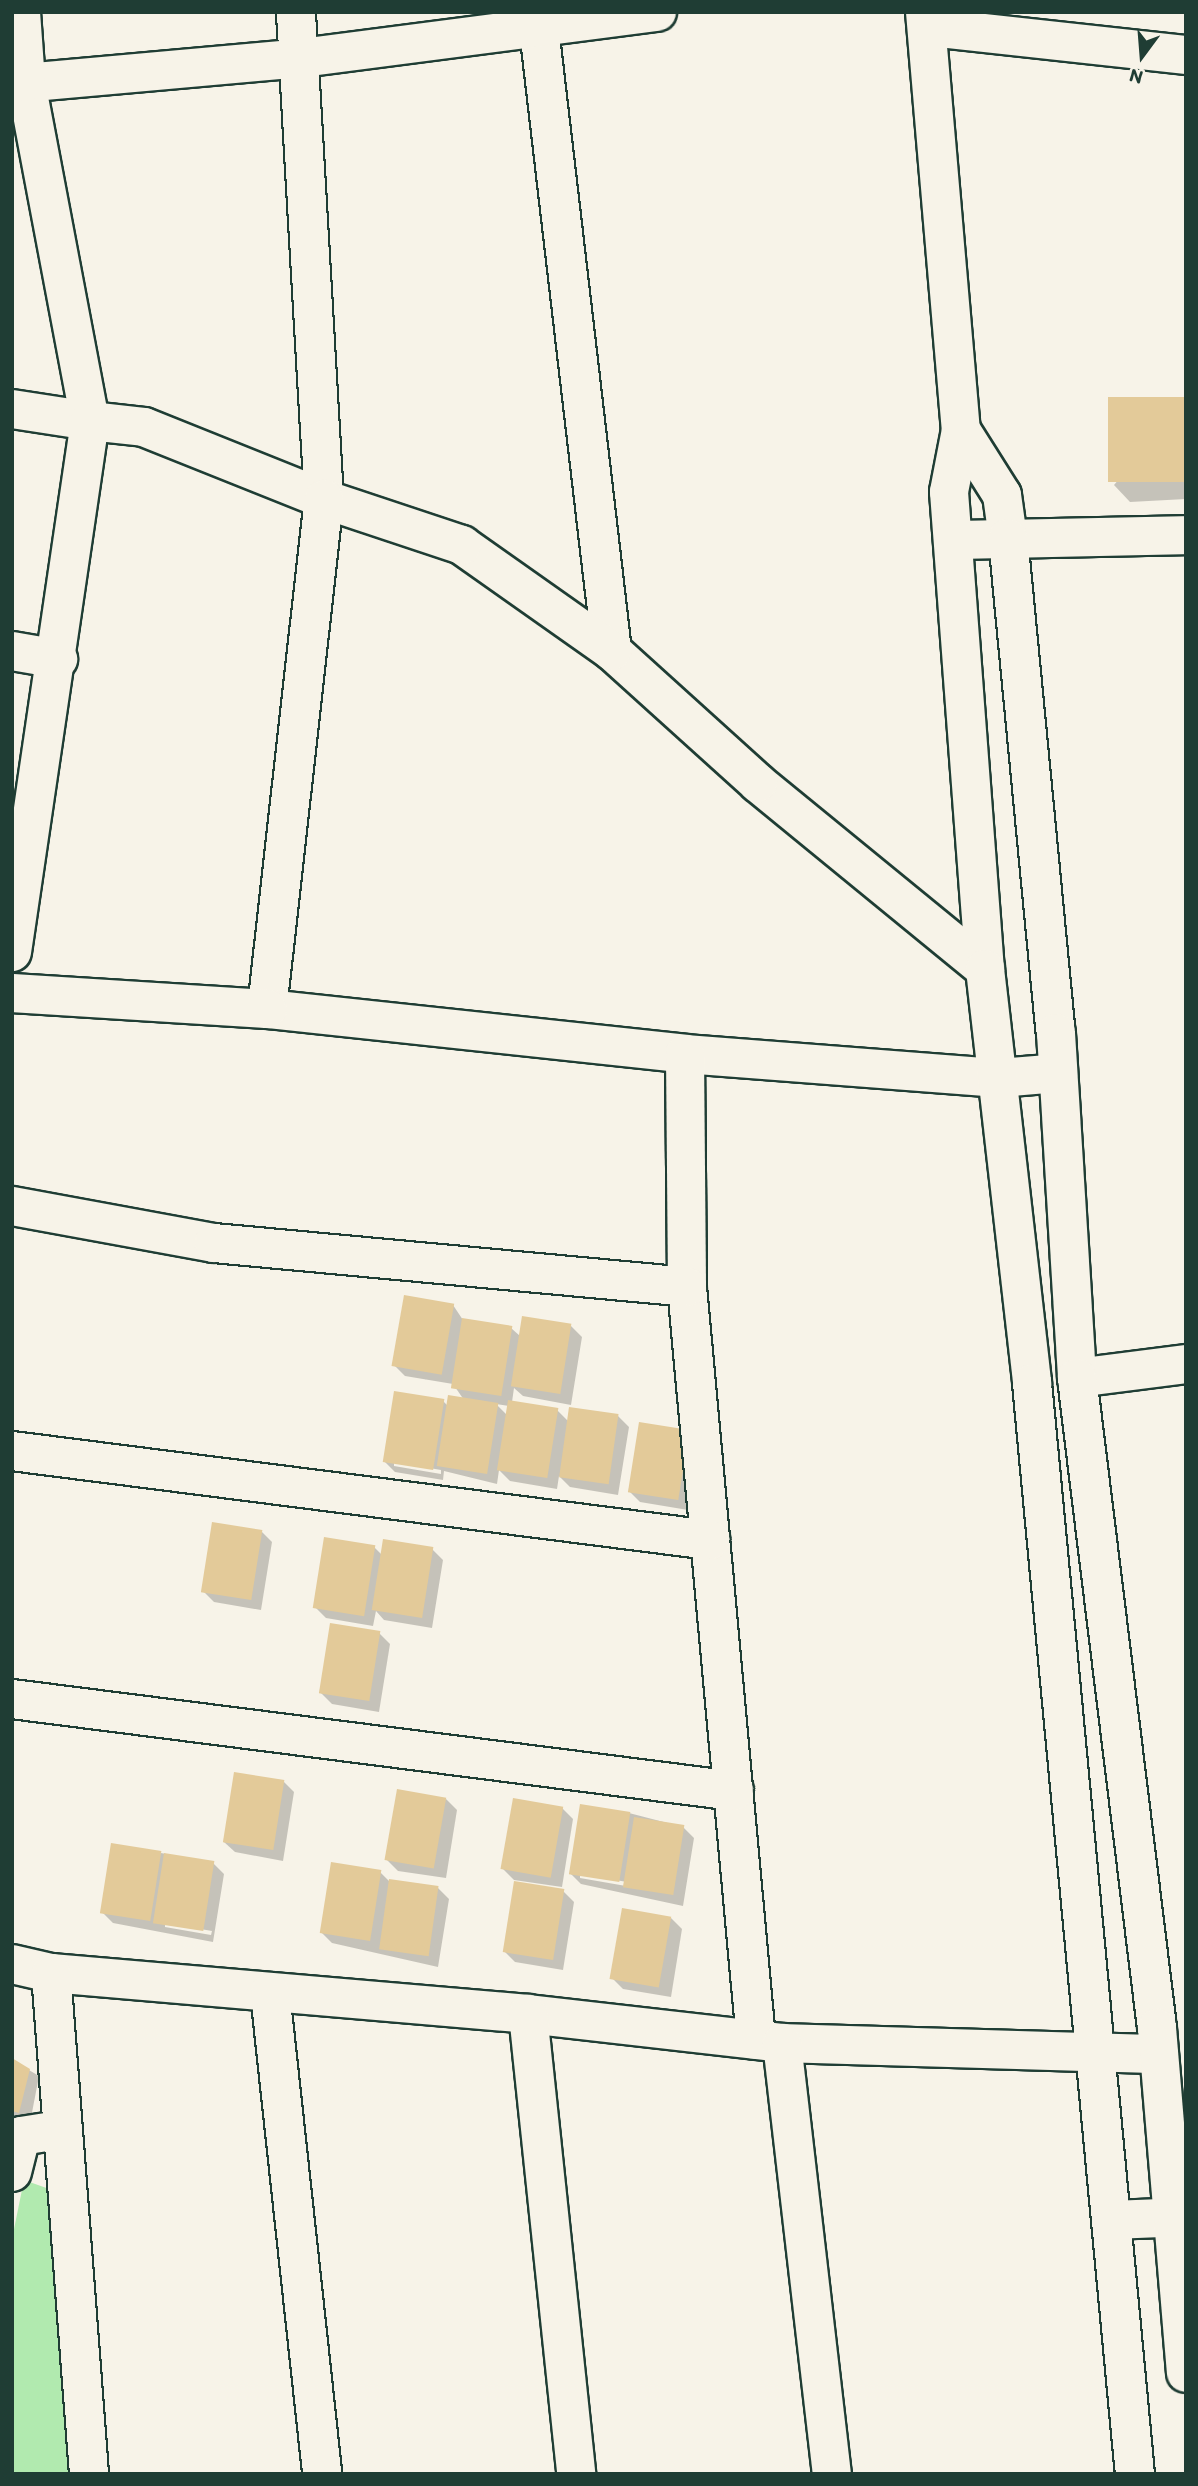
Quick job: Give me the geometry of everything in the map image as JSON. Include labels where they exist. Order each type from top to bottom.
[{"type":"street","points":[[12,952],[15,910],[58,659],[90,421],[19,83],[21,12]]},
{"type":"street","points":[[267,1009],[324,499],[302,58],[296,12]]},
{"type":"street","points":[[19,83],[302,58],[539,22],[657,12]]},
{"type":"street","points":[[1135,2474],[999,1078],[985,969],[949,492],[961,430],[927,20],[1186,55]]},
{"type":"street","points":[[539,22],[612,651]]},
{"type":"street","points":[[12,409],[144,427],[324,499],[462,545],[612,651],[758,783],[985,969]]},
{"type":"street","points":[[961,430],[1002,495],[1008,538],[1058,1073],[1077,1378],[1178,2216],[1186,2373]]},
{"type":"street","points":[[953,540],[1186,535]]},
{"type":"street","points":[[12,651],[58,659]]},
{"type":"street","points":[[12,993],[267,1009],[685,1054],[999,1078],[1058,1073]]},
{"type":"street","points":[[685,1054],[687,1287],[734,1791],[832,2474]]},
{"type":"street","points":[[12,1206],[214,1243],[687,1287]]},
{"type":"street","points":[[1077,1378],[1186,1364]]},
{"type":"street","points":[[12,1451],[710,1540]]},
{"type":"street","points":[[12,1699],[734,1791]]},
{"type":"street","points":[[12,1964],[51,1973],[528,2014],[769,2042],[1096,2056],[1159,2053]]},
{"type":"street","points":[[51,1973],[58,2130],[89,2474]]},
{"type":"street","points":[[270,1993],[322,2474]]},
{"type":"street","points":[[528,2014],[576,2474]]},
{"type":"street","points":[[12,2172],[21,2136],[58,2130]]},
{"type":"street","points":[[1112,2220],[1178,2216]]},
{"type":"green space","points":[[24,2180],[52,2190],[69,2474],[12,2474],[12,2239]]},
{"type":"building","points":[[1108,397],[1186,397],[1186,482],[1108,482]]},
{"type":"building","points":[[404,1295],[454,1304],[442,1375],[391,1366]]},
{"type":"building","points":[[522,1316],[571,1324],[560,1394],[511,1386]]},
{"type":"building","points":[[462,1318],[512,1326],[501,1396],[451,1388]]},
{"type":"building","points":[[394,1391],[444,1399],[433,1470],[383,1462]]},
{"type":"building","points":[[448,1395],[498,1403],[487,1474],[437,1466]]},
{"type":"building","points":[[508,1400],[558,1408],[547,1478],[497,1470]]},
{"type":"building","points":[[569,1407],[619,1414],[609,1484],[559,1477]]},
{"type":"building","points":[[639,1422],[689,1430],[678,1500],[628,1492]]},
{"type":"building","points":[[212,1522],[262,1530],[251,1600],[201,1592]]},
{"type":"building","points":[[324,1537],[375,1545],[364,1616],[313,1608]]},
{"type":"building","points":[[383,1539],[433,1547],[422,1618],[372,1610]]},
{"type":"building","points":[[330,1623],[380,1631],[369,1701],[319,1693]]},
{"type":"building","points":[[234,1772],[284,1780],[273,1850],[223,1842]]},
{"type":"building","points":[[397,1789],[446,1798],[434,1869],[384,1860]]},
{"type":"building","points":[[513,1798],[563,1807],[551,1878],[500,1869]]},
{"type":"building","points":[[580,1804],[630,1812],[619,1882],[569,1874]]},
{"type":"building","points":[[634,1817],[684,1825],[673,1895],[623,1887]]},
{"type":"building","points":[[111,1843],[161,1851],[150,1921],[100,1913]]},
{"type":"building","points":[[164,1853],[214,1861],[203,1931],[153,1923]]},
{"type":"building","points":[[331,1862],[381,1870],[370,1941],[320,1933]]},
{"type":"building","points":[[389,1879],[439,1886],[429,1956],[379,1949]]},
{"type":"building","points":[[514,1881],[564,1889],[553,1960],[503,1952]]},
{"type":"building","points":[[622,1908],[671,1917],[659,1988],[609,1979]]},
{"type":"building","points":[[12,2058],[30,2069],[19,2113],[12,2111]]}]
